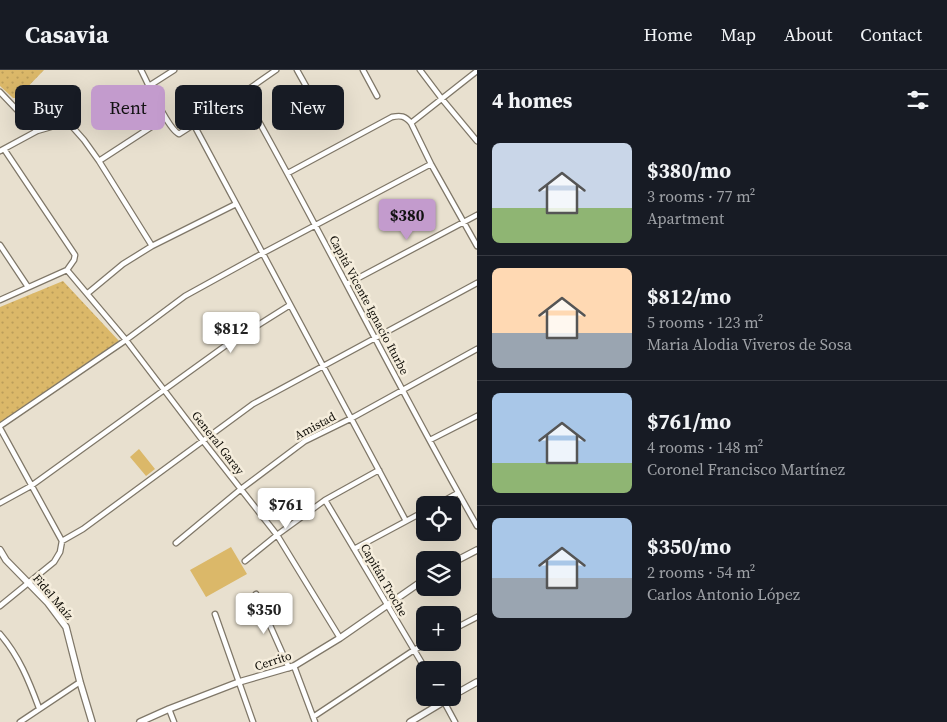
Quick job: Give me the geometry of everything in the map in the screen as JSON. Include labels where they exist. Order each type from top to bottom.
[{"type":"street","points":[[142,70],[149,85]]},
{"type":"street","points":[[151,85],[174,70]]},
{"type":"street","points":[[254,85],[276,70]]},
{"type":"street","points":[[297,70],[305,85]]},
{"type":"street","points":[[363,70],[378,96]]},
{"type":"street","points":[[420,70],[442,100],[477,141]]},
{"type":"street","points":[[411,123],[477,71]]},
{"type":"street","points":[[0,92],[37,131]]},
{"type":"street","points":[[288,173],[392,117],[406,117],[477,246]]},
{"type":"street","points":[[99,161],[166,118],[176,133],[182,133],[187,130]]},
{"type":"street","points":[[0,300],[67,270],[74,260],[73,250],[2,150],[37,131],[68,122],[99,161],[152,246]]},
{"type":"street","name":"Capitá Vicente Ignacio Iturbe","points":[[262,127],[477,526]]},
{"type":"street","points":[[196,130],[406,520]]},
{"type":"street","points":[[0,606],[54,562],[60,552],[62,541],[0,427],[186,296],[431,164]]},
{"type":"street","points":[[88,293],[123,264],[152,246],[236,204]]},
{"type":"street","points":[[347,284],[477,215]]},
{"type":"street","points":[[0,245],[28,287]]},
{"type":"street","name":"General Garay","points":[[67,270],[126,340],[203,442],[277,535],[340,638]]},
{"type":"street","points":[[62,541],[83,530],[253,404],[323,364],[477,283]]},
{"type":"street","points":[[0,503],[31,486],[163,389],[225,346],[290,305]]},
{"type":"street","name":"Amistad","points":[[176,543],[241,488],[305,441],[352,418],[477,349]]},
{"type":"street","points":[[430,440],[477,416]]},
{"type":"street","points":[[245,561],[325,500],[378,470]]},
{"type":"street","points":[[452,496],[458,493]]},
{"type":"street","name":"Capitán Troche","points":[[325,500],[421,661]]},
{"type":"street","points":[[354,549],[416,515]]},
{"type":"street","name":"Fidel Maíz","points":[[0,550],[6,560],[48,603],[66,627],[92,722]]},
{"type":"street","points":[[461,558],[477,550]]},
{"type":"street","name":"Cerrito","points":[[140,722],[239,682],[292,667],[340,638],[416,585]]},
{"type":"street","points":[[256,594],[292,667],[314,720],[414,650]]},
{"type":"street","points":[[216,614],[253,722]]},
{"type":"street","points":[[461,625],[477,617]]},
{"type":"street","points":[[0,634],[11,646],[18,659],[39,708]]},
{"type":"street","points":[[20,722],[80,682]]},
{"type":"street","points":[[461,691],[477,682]]},
{"type":"street","points":[[410,722],[433,706]]},
{"type":"street","points":[[447,706],[455,722]]},
{"type":"street","points":[[169,709],[174,722]]},
{"type":"shaded area","points":[[0,70],[44,70],[30,85],[15,85],[15,98],[0,86]]},
{"type":"shaded area","points":[[63,281],[119,341],[0,423],[0,307]]},
{"type":"shaded area","points":[[139,449],[155,469],[146,476],[130,457]]},
{"type":"shaded area","points":[[231,547],[247,574],[206,597],[190,570]]}]
